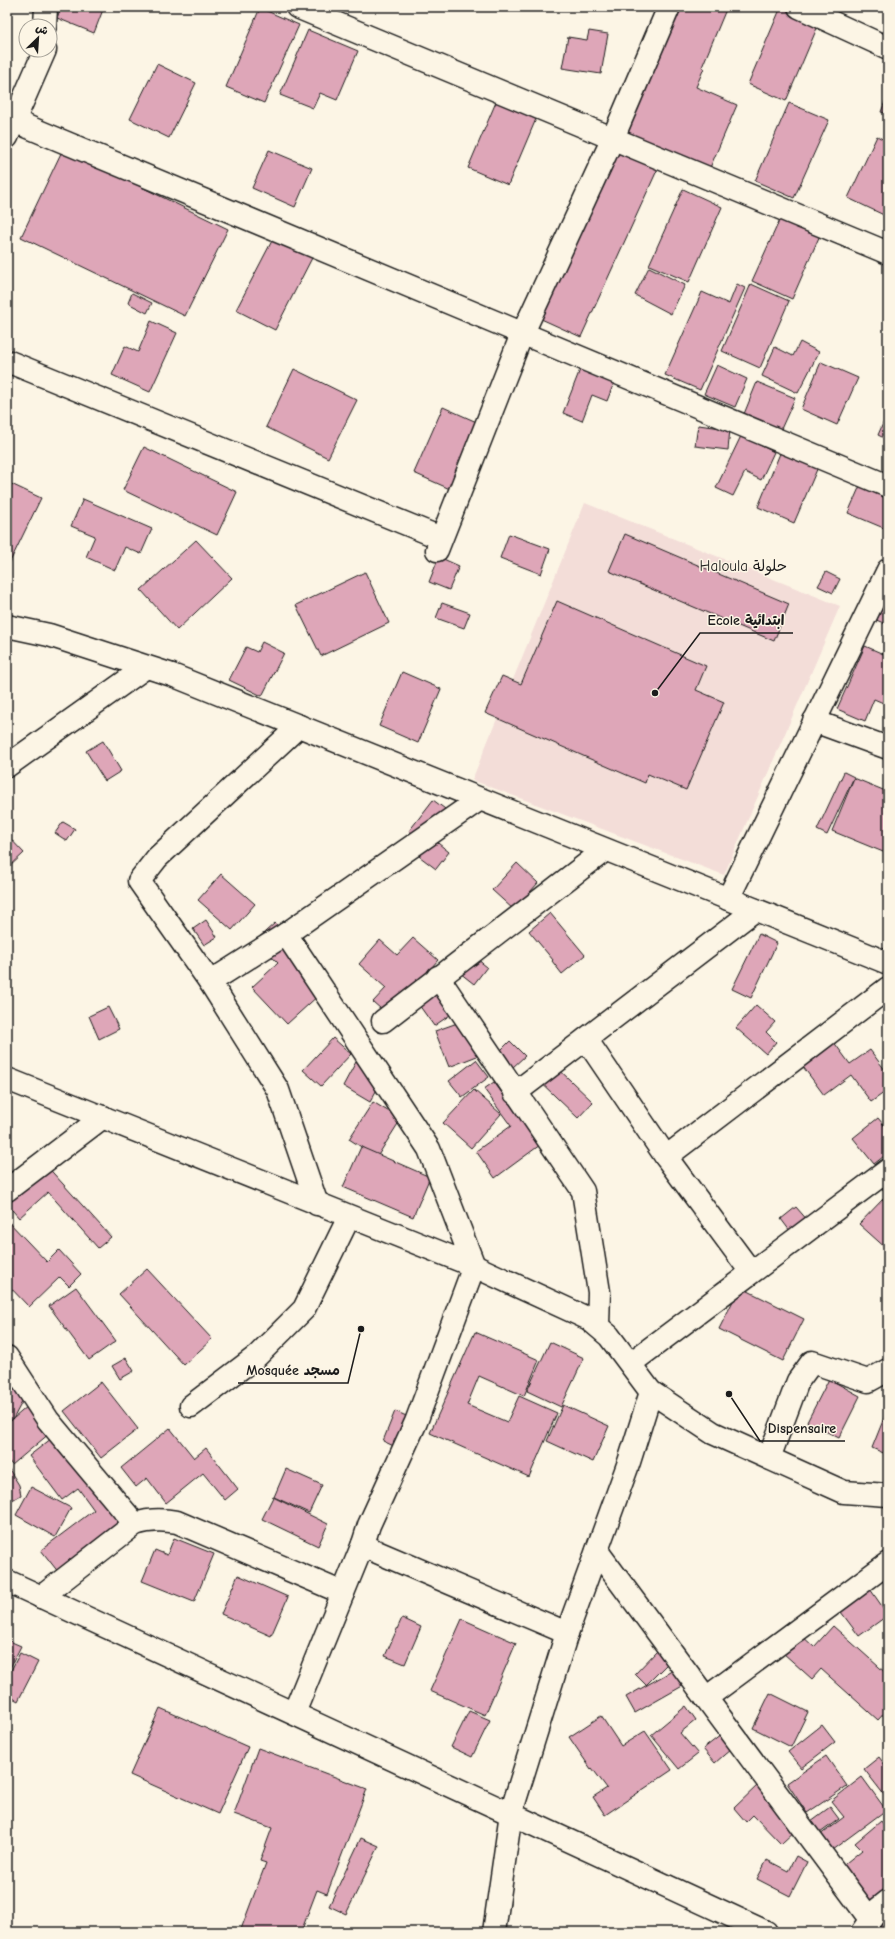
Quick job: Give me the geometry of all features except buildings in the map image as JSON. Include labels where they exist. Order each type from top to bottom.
[{"type":"street","points":[[46,7],[46,18]]},
{"type":"street","points":[[297,7],[888,253]]},
{"type":"street","points":[[7,361],[434,542],[522,333],[613,138],[669,7]]},
{"type":"street","points":[[799,7],[888,46]]},
{"type":"street","points":[[41,58],[10,129],[522,333],[888,486]]},
{"type":"street","points":[[728,899],[888,570]]},
{"type":"street","points":[[7,626],[48,635],[172,675],[888,963]]},
{"type":"street","points":[[7,766],[146,667]]},
{"type":"street","points":[[814,721],[888,748]]},
{"type":"street","points":[[299,726],[157,858],[139,881],[210,982],[278,1090],[317,1204]]},
{"type":"street","points":[[210,982],[286,934],[480,799]]},
{"type":"street","points":[[383,1021],[438,977],[605,850]]},
{"type":"street","points":[[516,1093],[755,910]]},
{"type":"street","points":[[286,934],[429,1148],[474,1266],[416,1422],[369,1525],[294,1713]]},
{"type":"street","points":[[438,977],[583,1191],[600,1292],[598,1326]]},
{"type":"street","points":[[666,1157],[888,988]]},
{"type":"street","points":[[586,1040],[666,1157],[751,1272]]},
{"type":"street","points":[[7,1079],[474,1266],[589,1319],[609,1336],[651,1392],[713,1432],[844,1492],[888,1495]]},
{"type":"street","points":[[7,1190],[103,1117]]},
{"type":"street","points":[[631,1364],[888,1170]]},
{"type":"street","points":[[191,1406],[257,1356],[304,1309],[349,1217]]},
{"type":"street","points":[[7,1357],[48,1420],[135,1524]]},
{"type":"street","points":[[769,1458],[798,1381],[812,1362],[868,1381],[888,1370]]},
{"type":"street","points":[[494,1932],[511,1813],[567,1633],[629,1462],[651,1392]]},
{"type":"street","points":[[41,1597],[135,1524],[147,1520],[161,1519],[178,1522],[343,1593]]},
{"type":"street","points":[[362,1544],[377,1552],[567,1633]]},
{"type":"street","points":[[597,1551],[706,1698],[866,1925],[878,1909],[888,1901]]},
{"type":"street","points":[[706,1698],[888,1563]]},
{"type":"street","points":[[7,1581],[766,1932]]},
{"type":"shaded area","points":[[585,503],[840,606],[724,875],[472,780]]},
{"type":"place","name":"Ecole ابتدائية","points":[[655,693]]},
{"type":"place","name":"Mosquée مسجد","points":[[361,1329]]},
{"type":"place","name":"Dispensaire","points":[[729,1394]]},
{"type":"district","name":"Haloula حلولة","points":[[743,566]]}]
